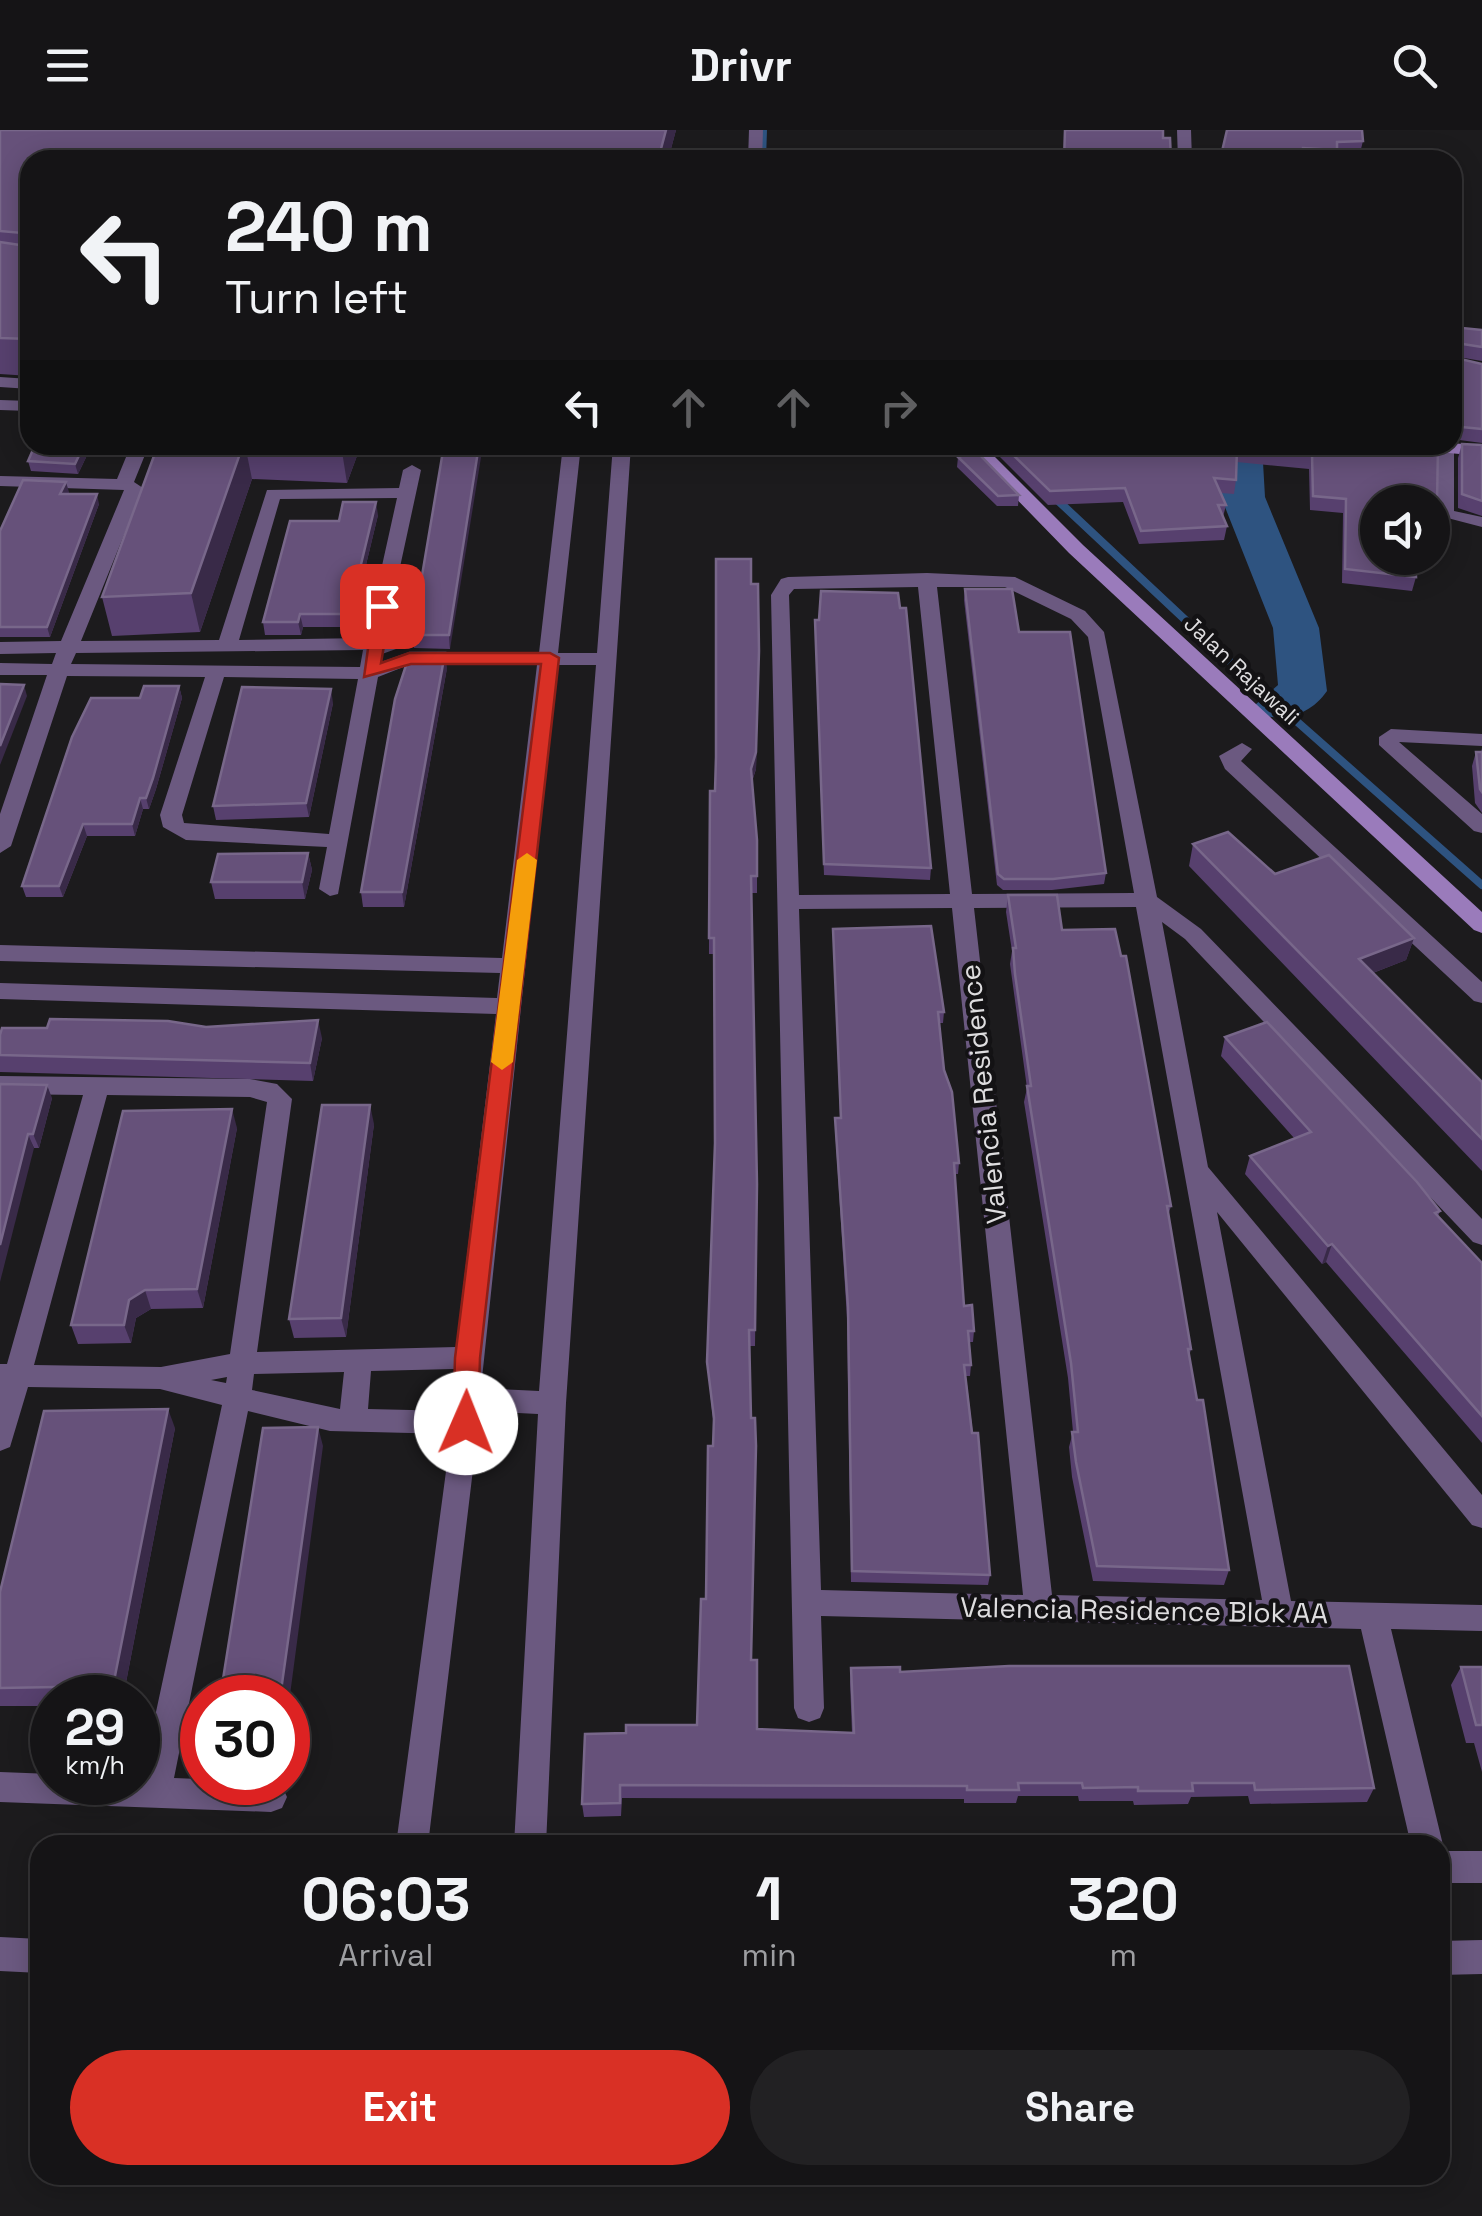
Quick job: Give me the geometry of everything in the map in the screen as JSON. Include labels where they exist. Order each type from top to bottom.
[{"type":"street","points":[[124,484],[136,455]]},
{"type":"street","points":[[413,1835],[465,1411],[571,455]]},
{"type":"street","points":[[530,1835],[552,1403],[621,455]]},
{"type":"street","name":"Jalan Rajawali","points":[[984,455],[1090,562],[1482,925]]},
{"type":"street","points":[[1446,455],[1445,515],[1482,522]]},
{"type":"street","points":[[330,889],[374,644],[412,470]]},
{"type":"street","points":[[0,481],[124,484],[134,492],[59,670],[1,840]]},
{"type":"street","points":[[228,643],[273,494],[408,493]]},
{"type":"street","points":[[809,1708],[780,589],[788,583],[927,579],[1015,583],[1069,610],[1093,628],[1278,1613]]},
{"type":"street","name":"Valencia Residence","points":[[927,579],[1038,1608]]},
{"type":"street","points":[[0,648],[374,644],[409,658]]},
{"type":"street","points":[[0,670],[370,673],[409,658],[606,658]]},
{"type":"street","points":[[217,669],[171,824],[186,834],[339,840]]},
{"type":"street","points":[[1482,740],[1406,733],[1391,735],[1386,741],[1482,826]]},
{"type":"street","points":[[1242,749],[1230,756],[1232,764],[1482,995]]},
{"type":"street","points":[[788,902],[1146,900],[1193,934],[1482,1235]]},
{"type":"street","points":[[0,953],[515,966]]},
{"type":"street","points":[[0,991],[508,1006]]},
{"type":"street","points":[[0,1085],[250,1088],[268,1090],[280,1099],[237,1400],[160,1768]]},
{"type":"street","points":[[0,1438],[9,1375],[97,1088]]},
{"type":"street","points":[[1197,1170],[1482,1516]]},
{"type":"street","points":[[9,1375],[160,1378],[242,1363],[468,1358]]},
{"type":"street","points":[[353,1419],[359,1362]]},
{"type":"street","points":[[160,1378],[330,1420],[552,1403]]},
{"type":"street","name":"Valencia Residence Blok AA","points":[[806,1603],[1482,1618]]},
{"type":"street","points":[[1373,1615],[1426,1835]]},
{"type":"street","points":[[0,1787],[30,1788]]},
{"type":"street","points":[[1450,1867],[1482,1867]]},
{"type":"street","points":[[0,1954],[30,1956]]},
{"type":"street","points":[[1450,1958],[1482,1957]]},
{"type":"building","points":[[0,130],[666,130],[661,150],[20,150],[20,233],[0,231]]},
{"type":"building","points":[[1065,130],[1163,130],[1163,138],[1170,138],[1171,150],[1064,150]]},
{"type":"building","points":[[1227,130],[1362,130],[1363,141],[1337,142],[1337,150],[1222,150]]},
{"type":"building","points":[[0,242],[20,245],[20,339],[0,338]]},
{"type":"building","points":[[1462,328],[1482,330],[1482,347],[1462,344]]},
{"type":"building","points":[[1462,359],[1482,364],[1482,429],[1462,427]]},
{"type":"building","points":[[1462,444],[1482,445],[1482,501],[1462,494]]},
{"type":"building","points":[[31,455],[79,455],[75,464],[28,461]]},
{"type":"building","points":[[154,455],[239,455],[191,593],[102,597]]},
{"type":"building","points":[[442,455],[477,455],[449,635],[412,635]]},
{"type":"building","points":[[980,455],[1019,495],[998,496],[958,457]]},
{"type":"building","points":[[1013,455],[1237,455],[1236,480],[1214,478],[1226,505],[1218,505],[1227,526],[1141,531],[1125,488],[1050,491]]},
{"type":"building","points":[[1312,455],[1438,455],[1437,485],[1360,485],[1360,571],[1345,569],[1346,499],[1313,496]]},
{"type":"building","points":[[23,480],[66,482],[60,494],[97,494],[47,627],[0,627],[0,531]]},
{"type":"building","points":[[343,502],[376,502],[349,614],[300,614],[298,622],[263,622],[290,521],[339,521]]},
{"type":"building","points":[[716,559],[751,559],[751,584],[758,584],[756,752],[751,769],[757,840],[757,876],[751,876],[757,1184],[755,1330],[749,1330],[751,1418],[755,1418],[756,1446],[751,1660],[757,1660],[757,1729],[854,1733],[851,1668],[900,1667],[900,1672],[1009,1666],[1349,1666],[1374,1788],[1255,1790],[1254,1783],[1192,1783],[1193,1791],[1083,1788],[1082,1783],[1018,1783],[1019,1790],[967,1790],[967,1786],[620,1785],[620,1803],[582,1804],[585,1734],[626,1733],[626,1725],[697,1725],[701,1599],[706,1599],[708,1446],[713,1446],[714,1418],[707,1362],[715,1143],[714,938],[709,938],[710,791],[715,791],[716,757]]},
{"type":"building","points":[[965,589],[1012,589],[1019,632],[1070,632],[1106,873],[1053,879],[1004,879],[998,874]]},
{"type":"building","points":[[821,591],[898,593],[900,608],[906,608],[931,868],[824,864],[815,620],[819,620]]},
{"type":"building","points":[[410,653],[445,653],[402,892],[361,892],[395,699]]},
{"type":"building","points":[[0,684],[24,685],[0,746]]},
{"type":"building","points":[[144,686],[179,686],[153,778],[146,798],[140,798],[132,824],[83,824],[59,886],[22,886],[72,737],[91,698],[140,698]]},
{"type":"building","points":[[242,687],[331,689],[306,803],[213,806]]},
{"type":"building","points":[[1476,752],[1482,752],[1482,792],[1480,789]]},
{"type":"building","points":[[1228,832],[1275,874],[1329,855],[1414,938],[1359,959],[1482,1082],[1482,1139],[1193,844]]},
{"type":"building","points":[[308,853],[302,882],[211,882],[218,854]]},
{"type":"building","points":[[1008,895],[1057,895],[1062,930],[1115,929],[1121,956],[1126,956],[1171,1206],[1167,1206],[1188,1349],[1197,1400],[1203,1400],[1229,1570],[1097,1566],[1072,1432],[1078,1432],[1071,1363],[1027,1086],[1031,1086]]},
{"type":"building","points":[[931,926],[944,1012],[938,1012],[944,1070],[952,1092],[959,1163],[954,1163],[964,1306],[972,1305],[974,1331],[968,1331],[971,1365],[964,1365],[972,1433],[978,1433],[990,1575],[852,1571],[848,1307],[835,1118],[841,1118],[833,929]]},
{"type":"building","points":[[50,1019],[168,1021],[206,1027],[318,1020],[310,1063],[0,1055],[2,1028],[47,1028]]},
{"type":"building","points":[[1267,1022],[1417,1182],[1440,1211],[1435,1213],[1482,1263],[1482,1416],[1250,1156],[1311,1132],[1225,1037]]},
{"type":"building","points":[[0,1084],[47,1085],[33,1134],[28,1134],[0,1245]]},
{"type":"building","points":[[322,1105],[370,1105],[341,1318],[289,1319]]},
{"type":"building","points":[[232,1109],[197,1289],[145,1290],[129,1300],[124,1325],[71,1325],[123,1111]]},
{"type":"building","points":[[168,1409],[115,1675],[30,1675],[30,1687],[0,1688],[0,1592],[44,1411]]},
{"type":"building","points":[[318,1427],[283,1675],[224,1675],[263,1428]]},
{"type":"building","points":[[1461,1667],[1482,1667],[1482,1725],[1476,1725]]},
{"type":"waterway","points":[[763,150],[764,130]]},
{"type":"waterway","points":[[1241,455],[1243,497],[1296,628],[1303,691],[1279,705]]},
{"type":"waterway","points":[[1053,496],[1242,673],[1482,885]]},
{"type":"slow traffic","points":[[502,1062],[527,860]]},
{"type":"route","points":[[382,606],[370,673],[409,658],[550,658],[468,1358],[466,1423]]}]
